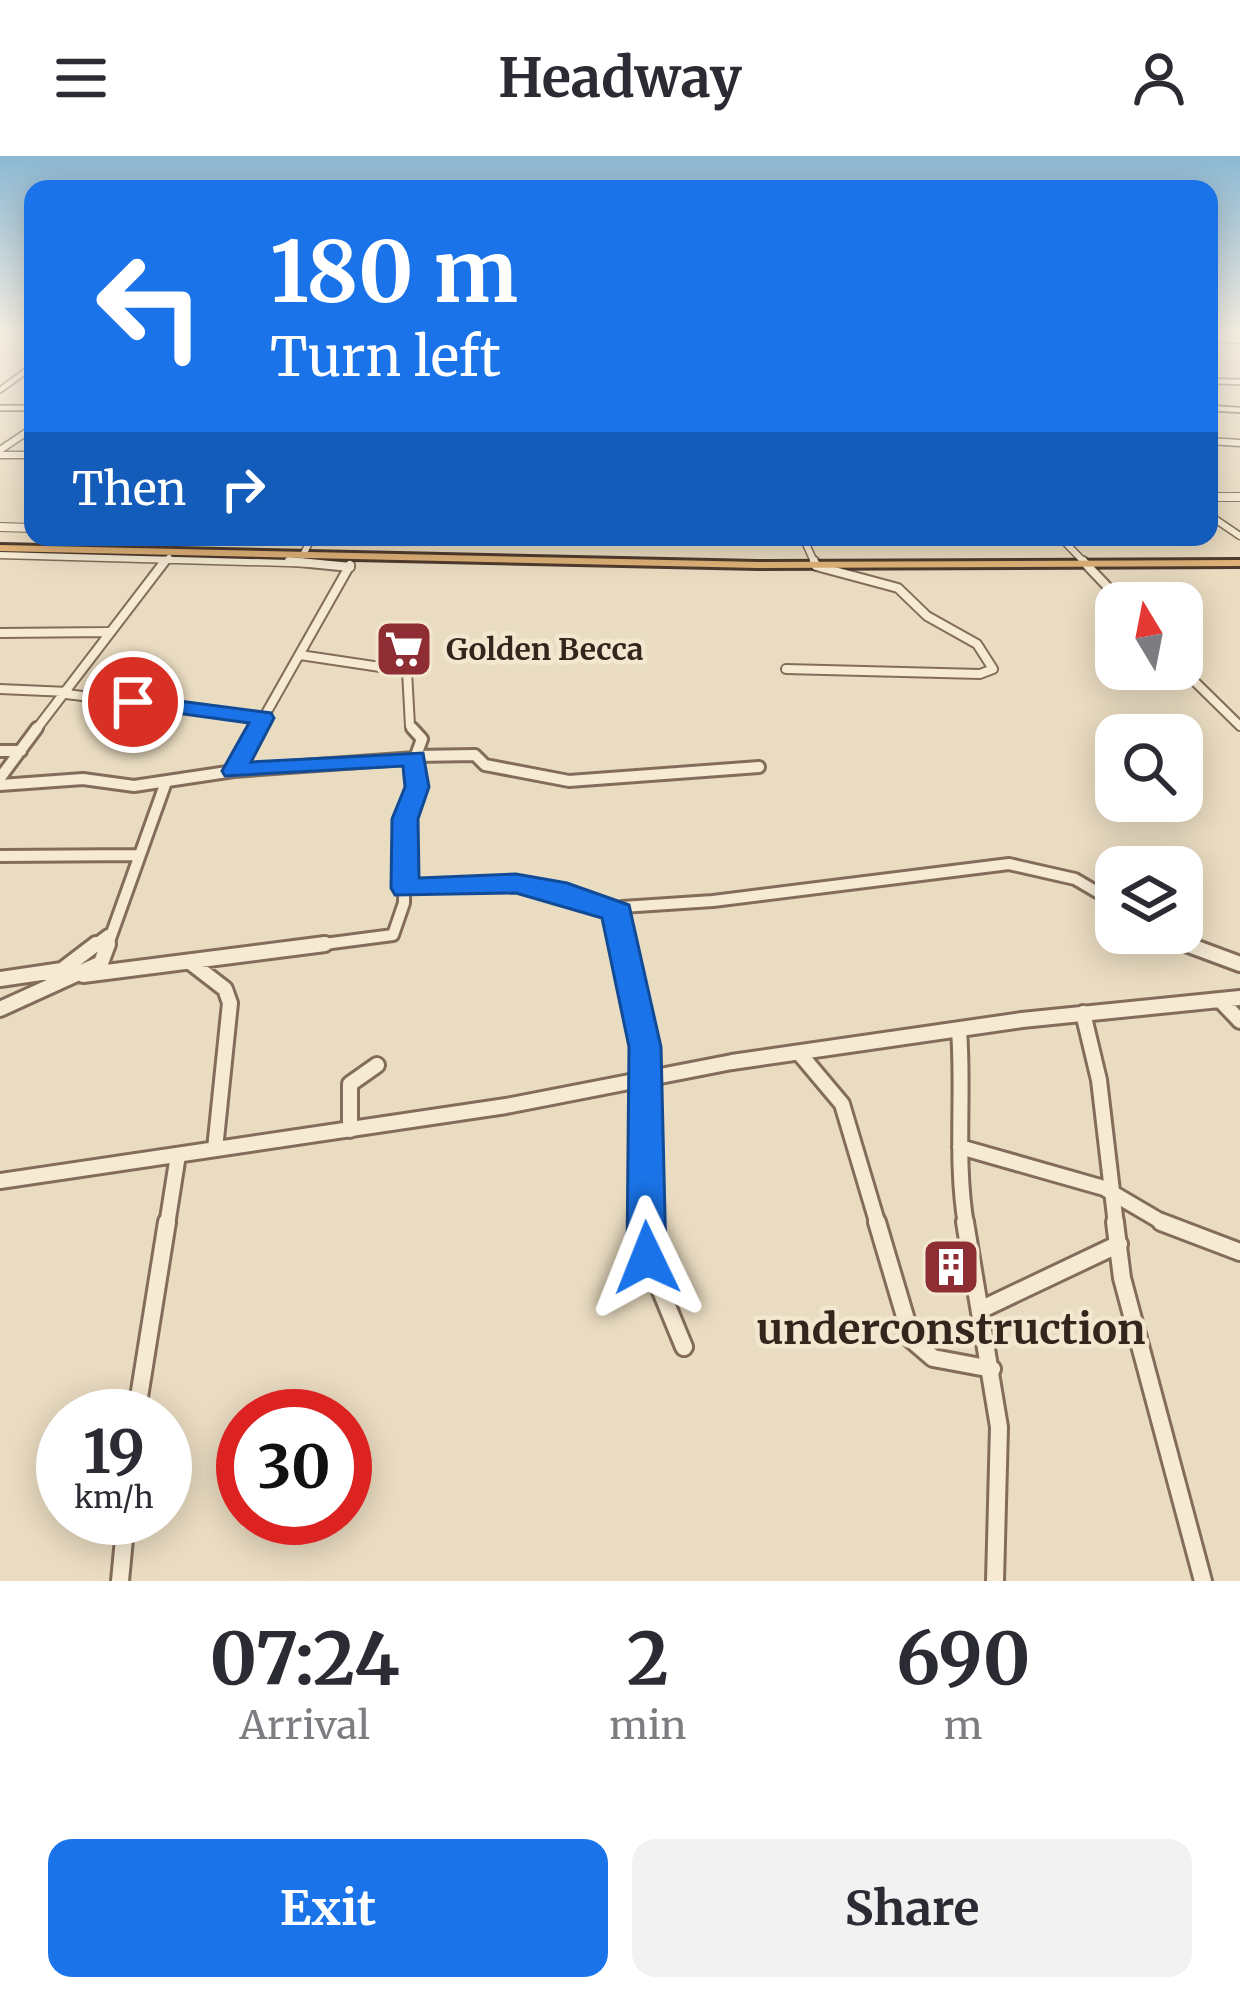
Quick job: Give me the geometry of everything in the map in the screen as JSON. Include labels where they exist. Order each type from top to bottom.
[{"type":"highway","points":[[0,552],[816,566],[1240,563]]},
{"type":"street","points":[[303,555],[308,546]]},
{"type":"street","points":[[786,669],[969,674],[993,669],[977,644],[927,616],[898,588],[816,566],[807,546]]},
{"type":"street","points":[[1070,546],[1105,582]]},
{"type":"street","points":[[0,552],[351,561],[234,771]]},
{"type":"street","points":[[137,557],[148,563],[151,575]]},
{"type":"street","points":[[0,781],[151,575],[170,557]]},
{"type":"street","points":[[0,633],[108,632]]},
{"type":"street","points":[[83,975],[388,938],[396,930],[405,888],[405,819],[417,787],[415,757],[422,739],[410,726],[404,668],[319,662],[299,656]]},
{"type":"street","points":[[0,688],[263,718]]},
{"type":"street","points":[[1203,690],[1240,726]]},
{"type":"street","points":[[0,751],[21,751]]},
{"type":"street","points":[[0,781],[70,779],[122,786],[234,771],[475,754],[485,765],[569,781],[759,767]]},
{"type":"street","points":[[0,1009],[101,963],[166,782]]},
{"type":"street","points":[[0,856],[139,855]]},
{"type":"street","points":[[405,888],[516,884],[567,894],[619,913],[638,904],[713,901],[1009,864],[1075,879],[1095,891]]},
{"type":"street","points":[[619,913],[617,928],[642,1024],[647,1258],[660,1305],[683,1347]]},
{"type":"street","points":[[0,979],[62,970],[111,933]]},
{"type":"street","points":[[1203,950],[1240,964]]},
{"type":"street","points":[[190,962],[225,989],[230,1003],[215,1149]]},
{"type":"street","points":[[0,1181],[506,1106],[644,1077],[959,1030],[1240,998]]},
{"type":"street","points":[[1220,1000],[1240,1022]]},
{"type":"street","points":[[1083,1013],[1099,1080],[1136,1340],[1203,1581]]},
{"type":"street","points":[[959,1030],[964,1097],[960,1196],[999,1427],[995,1581]]},
{"type":"street","points":[[800,1054],[842,1104],[912,1340],[933,1358],[992,1369]]},
{"type":"street","points":[[350,1130],[350,1084],[377,1065]]},
{"type":"street","points":[[960,1148],[1115,1194],[1163,1223],[1240,1252]]},
{"type":"street","points":[[140,1389],[178,1154]]},
{"type":"street","points":[[980,1310],[1002,1296],[1030,1288],[1059,1266],[1119,1244]]},
{"type":"street","points":[[120,1581],[123,1545]]},
{"type":"building","name":"underconstruction","points":[[938,1246],[956,1246],[963,1288],[945,1288]]},
{"type":"place","name":"Golden Becca","points":[[404,649]]},
{"type":"place","name":"underconstruction","points":[[951,1267]]},
{"type":"route","points":[[133,702],[263,718],[234,771],[415,758],[417,787],[405,819],[405,888],[480,883],[541,886],[619,913],[616,920],[645,1047],[647,1258]]}]
